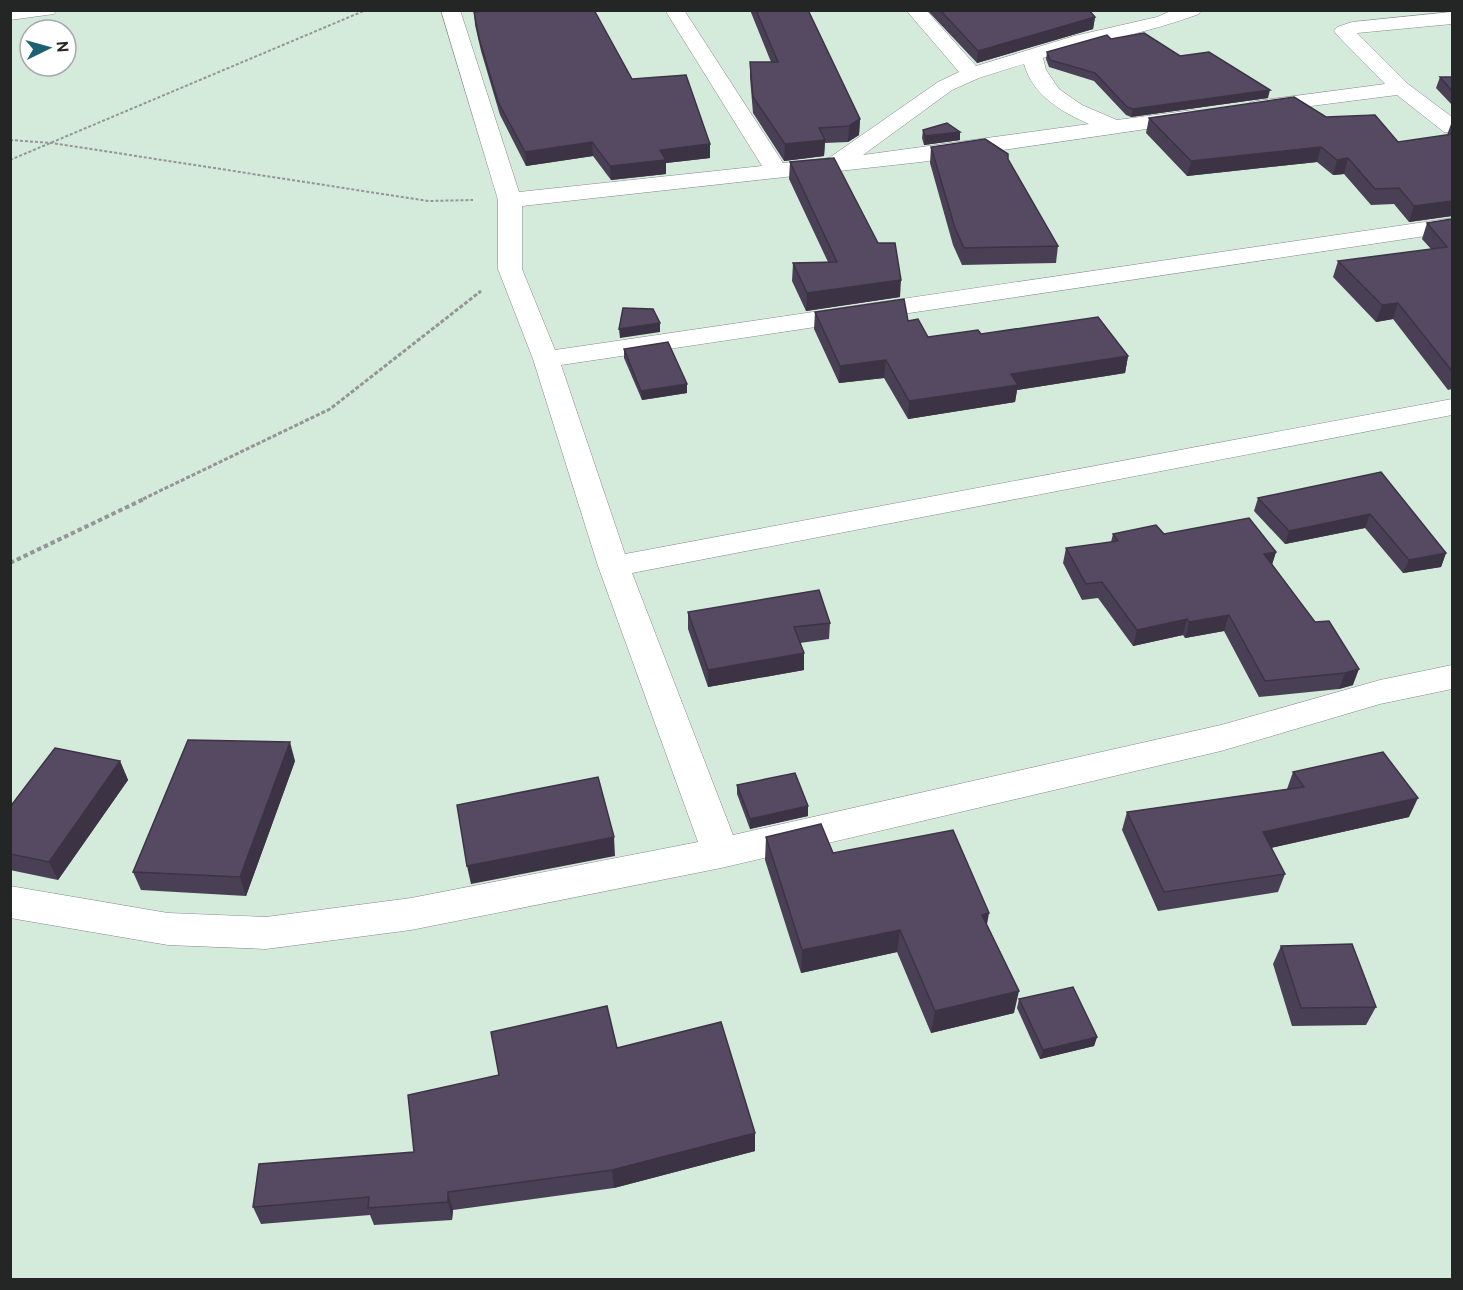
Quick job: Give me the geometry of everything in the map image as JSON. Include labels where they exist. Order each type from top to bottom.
[{"type":"street","points":[[10,14],[47,10]]},
{"type":"street","points":[[450,10],[510,200],[510,269],[546,359],[614,566],[721,854]]},
{"type":"street","points":[[674,10],[777,172]]},
{"type":"street","points":[[915,10],[972,74]]},
{"type":"street","points":[[834,165],[945,86],[972,74],[1122,29],[1163,21],[1192,10]]},
{"type":"street","points":[[1452,18],[1352,28],[1344,31],[1401,88],[1452,127]]},
{"type":"street","points":[[1032,56],[1035,72],[1046,90],[1081,114],[1114,127]]},
{"type":"street","points":[[1232,111],[1401,88]]},
{"type":"street","points":[[510,200],[921,155],[1209,114]]},
{"type":"street","points":[[546,359],[1452,225]]},
{"type":"street","points":[[614,566],[1452,407]]},
{"type":"street","points":[[10,902],[168,929],[266,933],[411,914],[721,854],[1221,738],[1380,692],[1452,677]]},
{"type":"path","points":[[10,160],[366,10]]},
{"type":"path","points":[[10,140],[52,143],[428,201],[510,200]]},
{"type":"path","points":[[10,564],[330,409],[510,269]]},
{"type":"green space","points":[[11,11],[1452,11],[1452,1279],[11,1279]]},
{"type":"building","points":[[594,10],[632,79],[686,75],[710,144],[660,150],[666,160],[610,166],[592,142],[525,152],[498,102],[479,38],[474,12]]},
{"type":"building","points":[[756,10],[808,10],[860,119],[849,126],[819,128],[825,140],[785,144],[753,97],[750,62],[778,62]]},
{"type":"building","points":[[940,10],[1089,10],[1095,17],[978,51]]},
{"type":"building","points":[[1144,33],[1180,56],[1209,52],[1270,90],[1133,109],[1127,107],[1095,73],[1050,60],[1047,52],[1107,35],[1111,39]]},
{"type":"building","points":[[1440,77],[1452,77],[1452,91]]},
{"type":"building","points":[[1294,97],[1326,117],[1375,115],[1398,142],[1452,134],[1452,201],[1414,206],[1399,188],[1375,189],[1348,158],[1337,160],[1321,147],[1191,161],[1149,118]]},
{"type":"building","points":[[947,123],[960,132],[925,136],[923,130]]},
{"type":"building","points":[[985,139],[1008,154],[1008,159],[1058,246],[964,248],[955,228],[931,147]]},
{"type":"building","points":[[834,158],[878,243],[895,243],[901,280],[807,293],[793,263],[837,262],[790,162]]},
{"type":"building","points":[[1452,219],[1452,371],[1398,303],[1382,305],[1338,261],[1447,247],[1427,223]]},
{"type":"building","points":[[904,299],[908,321],[918,319],[928,337],[978,330],[981,334],[1098,317],[1128,356],[1011,374],[1018,385],[909,401],[886,360],[840,366],[815,312]]},
{"type":"building","points":[[623,308],[653,309],[660,323],[619,329]]},
{"type":"building","points":[[668,342],[687,384],[641,391],[624,349]]},
{"type":"building","points":[[1381,472],[1446,553],[1409,560],[1370,514],[1289,531],[1258,498]]},
{"type":"building","points":[[1249,518],[1276,552],[1264,554],[1315,622],[1329,621],[1359,669],[1345,673],[1265,681],[1229,615],[1189,622],[1187,619],[1137,630],[1102,582],[1086,584],[1066,548],[1118,541],[1113,534],[1156,525],[1164,534]]},
{"type":"building","points":[[819,590],[830,623],[794,627],[804,653],[708,670],[688,612]]},
{"type":"building","points":[[188,740],[290,742],[240,877],[133,872]]},
{"type":"building","points":[[55,748],[120,761],[49,862],[10,854],[10,807]]},
{"type":"building","points":[[1383,752],[1418,798],[1263,832],[1285,874],[1164,892],[1127,812],[1304,787],[1293,772]]},
{"type":"building","points":[[795,773],[808,806],[750,819],[737,785]]},
{"type":"building","points":[[598,777],[614,837],[467,866],[457,805]]},
{"type":"building","points":[[821,824],[833,853],[953,830],[989,913],[982,915],[1019,991],[935,1011],[900,930],[802,950],[766,837]]},
{"type":"building","points":[[1352,944],[1376,1007],[1301,1008],[1281,946]]},
{"type":"building","points":[[1073,987],[1097,1037],[1043,1050],[1019,999]]},
{"type":"building","points":[[607,1006],[617,1048],[721,1022],[755,1133],[612,1170],[448,1192],[448,1202],[368,1208],[369,1197],[253,1207],[259,1164],[414,1152],[408,1095],[499,1075],[491,1032]]}]
